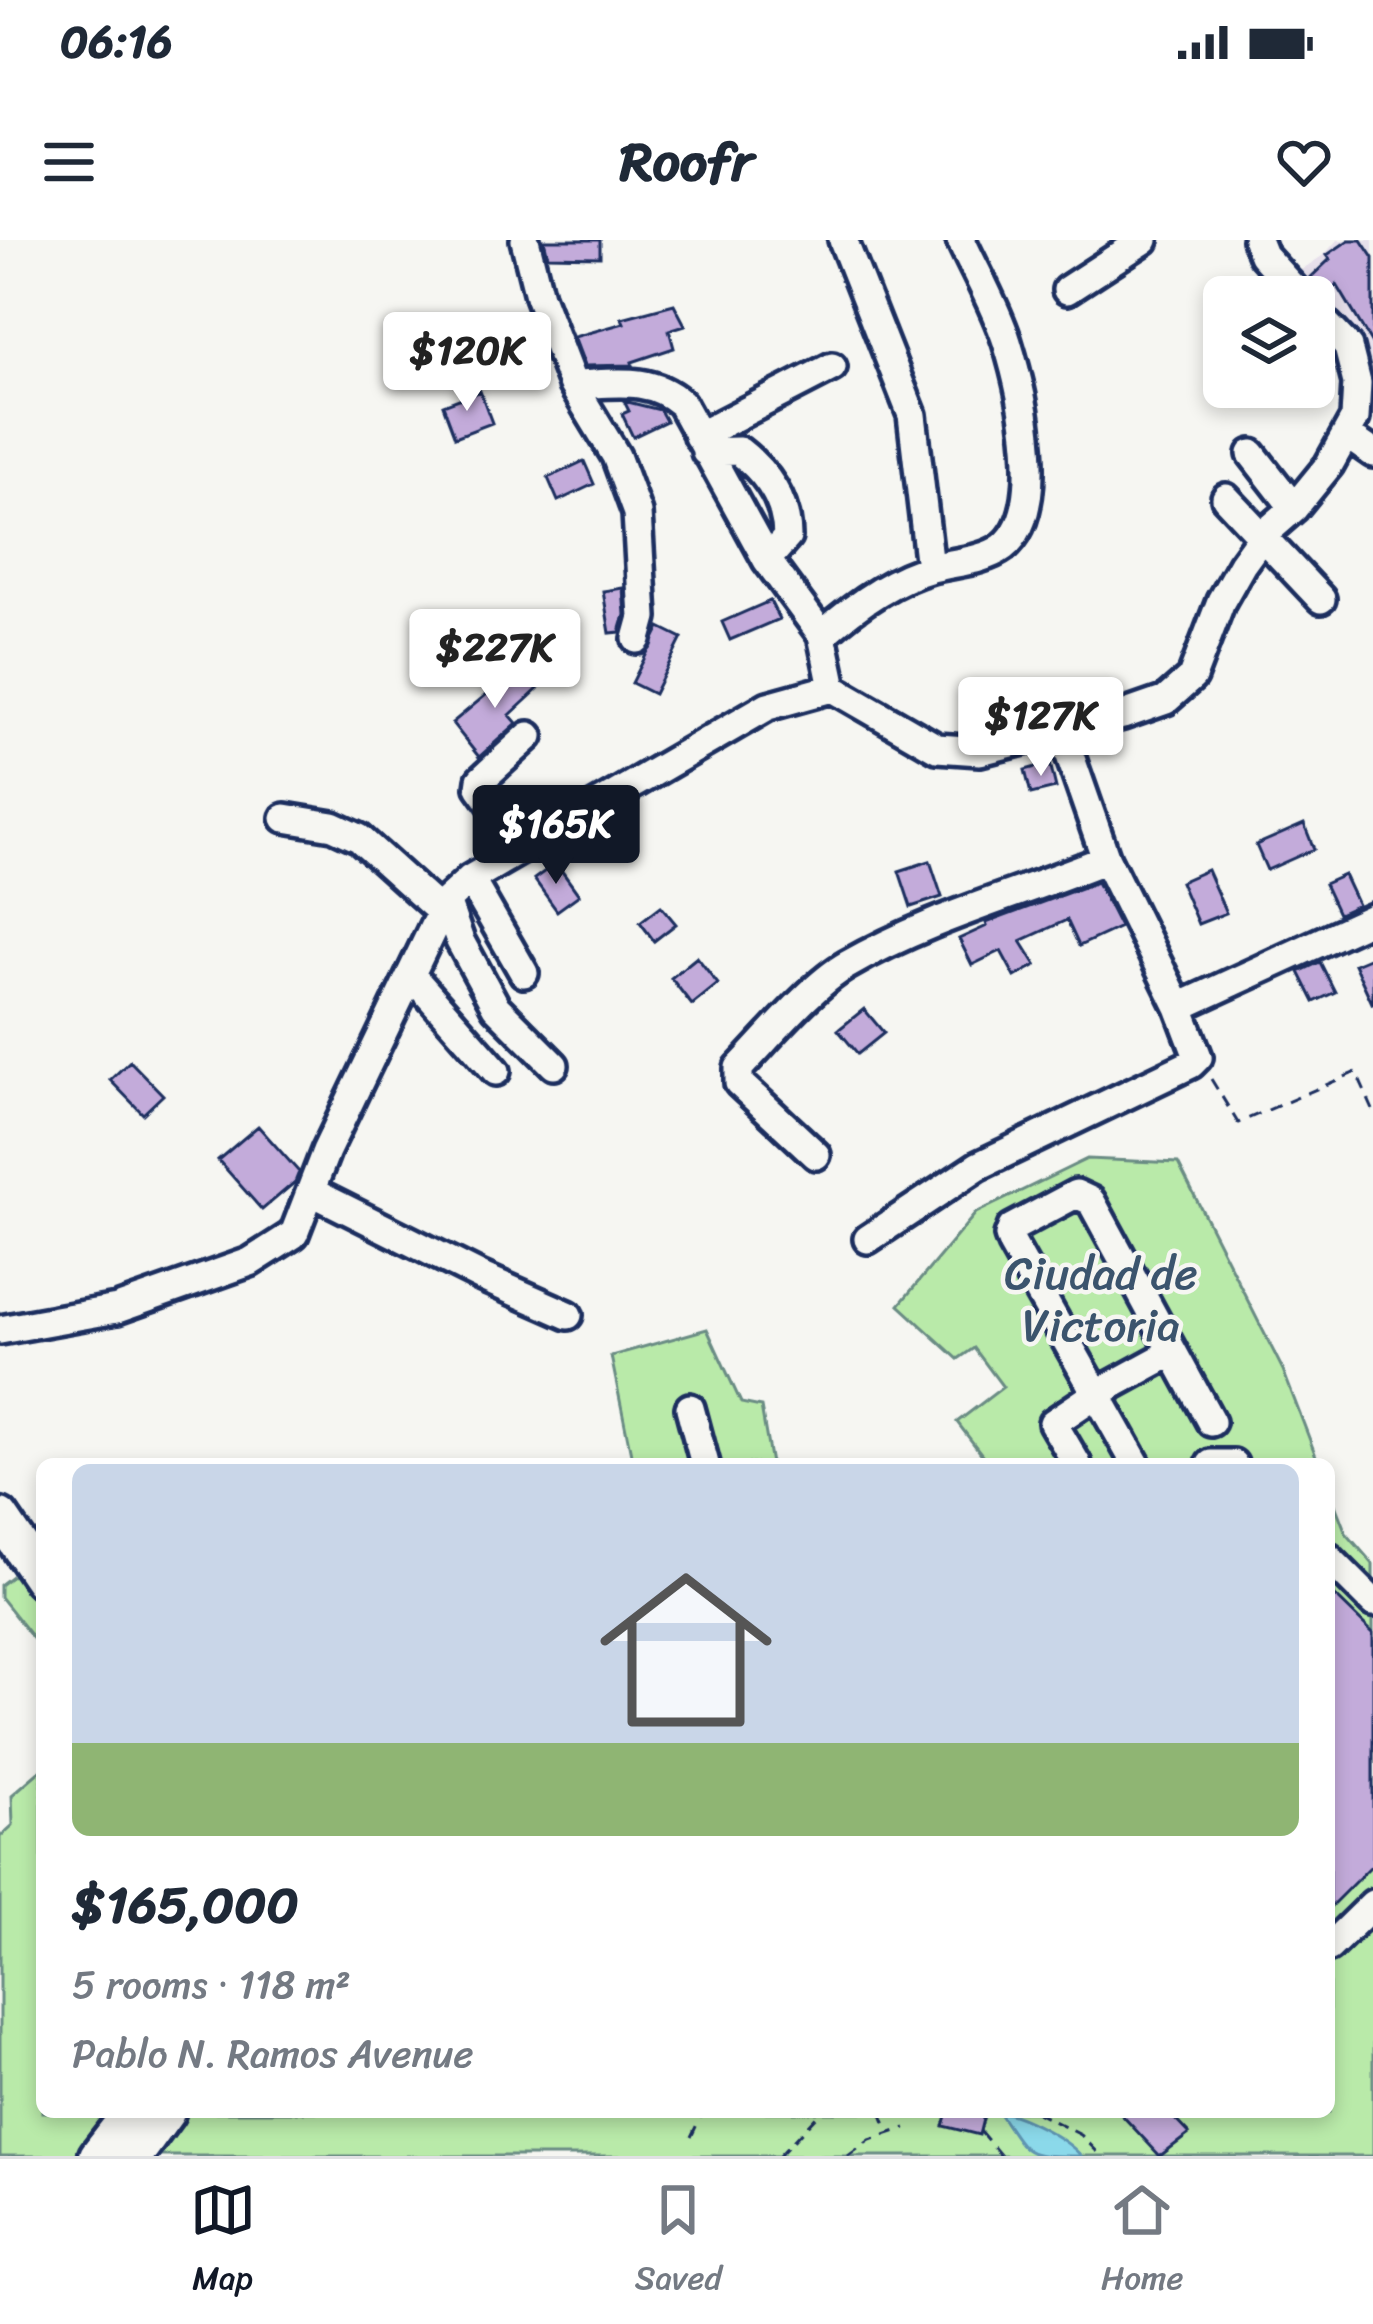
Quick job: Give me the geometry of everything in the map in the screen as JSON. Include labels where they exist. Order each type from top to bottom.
[{"type":"main road","points":[[5,1525],[36,1558]]},
{"type":"main road","points":[[5,1525],[36,1570]]},
{"type":"main road","points":[[98,2156],[127,2118]]},
{"type":"main road","points":[[134,2156],[162,2118]]},
{"type":"street","points":[[525,240],[539,296],[573,385],[616,456],[637,513],[643,617],[637,639]]},
{"type":"street","points":[[843,240],[912,416],[930,568]]},
{"type":"street","points":[[822,635],[894,584],[930,568],[1002,548],[1018,529],[1029,487],[1028,434],[1007,340],[961,240]]},
{"type":"street","points":[[1066,290],[1144,240]]},
{"type":"street","points":[[1257,240],[1263,255],[1282,276]]},
{"type":"street","points":[[1335,333],[1348,347],[1357,383],[1358,429],[1373,453]]},
{"type":"street","points":[[702,444],[832,367]]},
{"type":"street","points":[[573,385],[647,383],[664,388],[681,403],[767,560],[822,635],[833,688]]},
{"type":"street","points":[[0,1330],[116,1309],[250,1262],[294,1234],[326,1151],[444,907],[470,879],[768,706],[833,688],[937,748],[980,752],[1166,700],[1192,677],[1221,601],[1263,535],[1294,508],[1358,429]]},
{"type":"street","points":[[702,444],[739,451],[769,479],[787,524],[787,537],[767,560]]},
{"type":"street","points":[[1252,454],[1294,508]]},
{"type":"street","points":[[1226,498],[1321,599]]},
{"type":"street","points":[[868,1239],[978,1166],[1198,1057],[1179,1007],[1106,859],[1061,730]]},
{"type":"street","points":[[524,848],[480,787],[481,780],[529,736]]},
{"type":"street","points":[[285,818],[333,826],[359,838],[444,907],[496,1007],[554,1065]]},
{"type":"street","points":[[816,1155],[739,1083],[739,1068],[780,1025],[843,966],[987,900],[1023,892],[1106,859]]},
{"type":"street","points":[[470,879],[524,973]]},
{"type":"street","points":[[1179,1007],[1373,918]]},
{"type":"street","points":[[411,975],[496,1071]]},
{"type":"street","points":[[312,1192],[568,1315]]},
{"type":"street","points":[[1133,1458],[1009,1236],[1012,1228],[1076,1194],[1091,1201],[1211,1422]]},
{"type":"street","points":[[1074,1458],[1054,1423],[1173,1352]]},
{"type":"street","points":[[690,1408],[703,1458]]},
{"type":"street","points":[[1335,1564],[1373,1601]]},
{"type":"street","points":[[1335,1941],[1373,1904]]},
{"type":"path","points":[[1198,1057],[1238,1123],[1355,1072],[1373,1110]]},
{"type":"path","points":[[692,2137],[700,2118]]},
{"type":"path","points":[[779,2156],[814,2118]]},
{"type":"path","points":[[883,2118],[888,2132]]},
{"type":"path","points":[[1047,2118],[1081,2135],[1101,2156]]},
{"type":"path","points":[[848,2156],[888,2132],[906,2128]]},
{"type":"path","points":[[980,2131],[1001,2156]]},
{"type":"shaded area","points":[[1337,240],[1373,240],[1373,372],[1369,356],[1335,315],[1335,276],[1292,276]]},
{"type":"green space","name":"Ciudad de Victoria","points":[[1087,1159],[1178,1163],[1283,1370],[1317,1458],[984,1458],[957,1422],[1003,1387],[974,1348],[958,1359],[899,1305],[976,1213]]},
{"type":"green space","points":[[707,1329],[741,1403],[761,1407],[770,1458],[632,1458],[611,1356]]},
{"type":"green space","points":[[1335,1505],[1346,1533],[1373,1564],[1373,2156],[0,2156],[0,1837],[13,1825],[12,1795],[36,1774],[36,2118],[1335,2118]]},
{"type":"green space","points":[[36,1558],[36,1642],[0,1597],[0,1585]]},
{"type":"water","points":[[1002,2118],[1019,2118],[1042,2128],[1081,2156],[1036,2154],[1015,2137]]},
{"type":"building","points":[[544,240],[600,240],[600,257],[548,256]]},
{"type":"building","points":[[1349,240],[1361,240],[1373,258],[1373,345],[1335,287],[1335,276],[1312,276],[1330,259],[1327,255]]},
{"type":"building","points":[[674,304],[685,325],[669,330],[674,348],[633,365],[585,366],[574,337]]},
{"type":"building","points":[[480,391],[492,423],[455,437],[443,405]]},
{"type":"building","points":[[624,401],[660,410],[666,421],[633,437],[622,414],[629,411]]},
{"type":"building","points":[[584,461],[594,484],[558,501],[548,478]]},
{"type":"building","points":[[623,588],[625,615],[620,632],[610,633],[603,591]]},
{"type":"building","points":[[770,601],[779,619],[730,640],[722,622]]},
{"type":"building","points":[[660,627],[682,638],[654,694],[632,683]]},
{"type":"building","points":[[515,663],[539,688],[510,715],[517,723],[479,757],[452,723],[504,680],[500,676]]},
{"type":"building","points":[[996,682],[1006,726],[966,732],[962,688]]},
{"type":"building","points":[[1050,763],[1056,788],[1031,794],[1025,770]]},
{"type":"building","points":[[1304,824],[1314,849],[1267,870],[1256,845]]},
{"type":"building","points":[[930,861],[942,897],[911,907],[899,871]]},
{"type":"building","points":[[556,863],[579,895],[557,911],[534,879]]},
{"type":"building","points":[[1207,870],[1226,913],[1198,924],[1180,882]]},
{"type":"building","points":[[1344,875],[1358,905],[1338,914],[1324,884]]},
{"type":"building","points":[[1097,882],[1120,927],[1079,946],[1067,920],[1021,941],[1036,965],[1015,977],[1001,951],[972,965],[959,939],[986,923]]},
{"type":"building","points":[[661,906],[676,924],[654,941],[640,922]]},
{"type":"building","points":[[1373,956],[1373,1005],[1354,964]]},
{"type":"building","points":[[697,957],[718,984],[692,1005],[671,978]]},
{"type":"building","points":[[1320,962],[1335,992],[1314,1002],[1299,972]]},
{"type":"building","points":[[864,1009],[884,1033],[858,1054],[838,1030]]},
{"type":"building","points":[[130,1061],[163,1095],[143,1114],[110,1080]]},
{"type":"building","points":[[258,1126],[299,1172],[295,1182],[262,1210],[218,1160]]},
{"type":"building","points":[[1335,1596],[1373,1633],[1373,1864],[1335,1902]]},
{"type":"building","points":[[945,2118],[983,2118],[979,2135],[943,2126]]},
{"type":"building","points":[[1125,2118],[1174,2118],[1189,2134],[1160,2156]]}]
